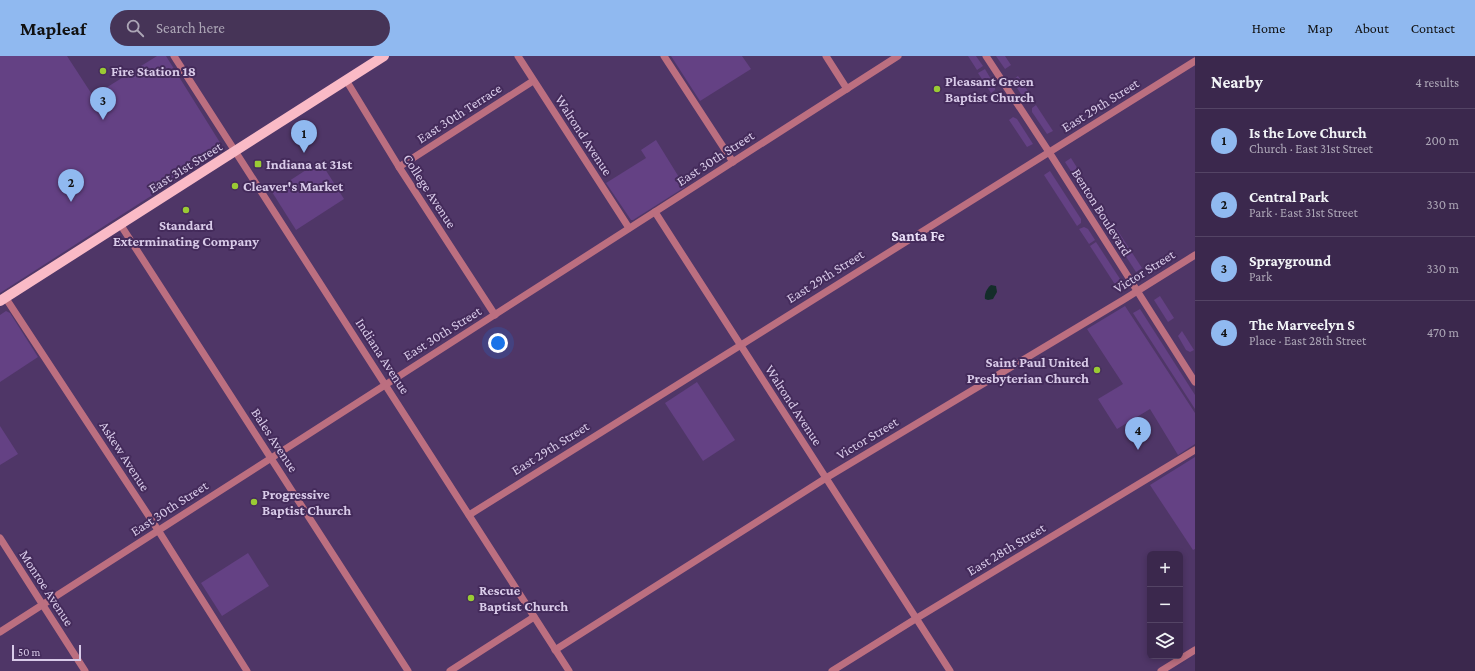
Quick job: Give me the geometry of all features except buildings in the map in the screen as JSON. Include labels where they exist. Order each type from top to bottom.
[{"type":"main road","name":"East 31st Street","points":[[3,299],[384,56]]},
{"type":"street","name":"Indiana Avenue","points":[[174,56],[569,671]]},
{"type":"street","name":"Walrond Avenue","points":[[518,56],[629,228]]},
{"type":"street","points":[[664,56],[733,162]]},
{"type":"street","points":[[826,56],[847,89]]},
{"type":"street","name":"East 30th Street","points":[[0,632],[898,56]]},
{"type":"street","name":"Benton Boulevard","points":[[986,56],[1049,152],[1195,382]]},
{"type":"street","name":"East 29th Street","points":[[469,515],[740,344],[1195,61]]},
{"type":"street","name":"College Avenue","points":[[346,80],[399,167],[495,315]]},
{"type":"street","name":"East 30th Terrace","points":[[399,167],[534,81]]},
{"type":"street","name":"Walrond Avenue","points":[[655,212],[950,671]]},
{"type":"street","name":"Bales Avenue","points":[[120,224],[408,671]]},
{"type":"street","name":"Victor Street","points":[[556,650],[826,478],[1195,255]]},
{"type":"street","name":"Askew Avenue","points":[[3,299],[158,530],[247,671]]},
{"type":"street","name":"East 28th Street","points":[[832,671],[1195,450]]},
{"type":"street","name":"Monroe Avenue","points":[[0,538],[85,671]]},
{"type":"street","points":[[450,671],[534,617]]},
{"type":"street","points":[[1161,671],[1195,650]]},
{"type":"shaded area","points":[[0,56],[67,56],[93,96],[157,56],[166,56],[224,149],[0,293]]},
{"type":"shaded area","points":[[671,56],[742,56],[751,69],[700,101]]},
{"type":"shaded area","points":[[968,56],[976,56],[983,66],[977,70]]},
{"type":"shaded area","points":[[996,56],[1005,56],[1011,65],[1005,69]]},
{"type":"shaded area","points":[[985,69],[995,86],[995,90],[991,93],[978,73]]},
{"type":"shaded area","points":[[1018,76],[1029,93],[1023,97],[1013,82]]},
{"type":"shaded area","points":[[1036,105],[1053,131],[1047,134],[1032,112],[1032,108]]},
{"type":"shaded area","points":[[1013,117],[1017,119],[1033,144],[1027,147],[1009,120]]},
{"type":"shaded area","points":[[656,140],[685,187],[631,220],[606,183],[646,158],[641,150]]},
{"type":"shaded area","points":[[1071,158],[1096,198],[1093,200],[1088,198],[1065,162]]},
{"type":"shaded area","points":[[320,161],[344,199],[296,230],[272,192]]},
{"type":"shaded area","points":[[1050,171],[1081,219],[1081,223],[1077,226],[1044,175]]},
{"type":"shaded area","points":[[1084,227],[1088,229],[1095,240],[1089,244],[1079,229]]},
{"type":"shaded area","points":[[1116,228],[1142,268],[1136,272],[1110,232]]},
{"type":"shaded area","points":[[1096,242],[1122,282],[1116,286],[1090,246]]},
{"type":"shaded area","points":[[991,285],[996,286],[997,292],[993,299],[988,300],[985,299],[985,295],[987,289]]},
{"type":"shaded area","points":[[1160,296],[1174,318],[1168,322],[1154,300]]},
{"type":"shaded area","points":[[1125,306],[1195,413],[1195,444],[1178,455],[1150,409],[1117,429],[1098,399],[1123,384],[1087,329]]},
{"type":"shaded area","points":[[1140,309],[1195,395],[1195,409],[1133,313]]},
{"type":"shaded area","points":[[6,311],[10,313],[38,357],[0,382],[0,315]]},
{"type":"shaded area","points":[[1182,331],[1194,350],[1190,352],[1186,350],[1178,336]]},
{"type":"shaded area","points":[[697,382],[735,440],[703,461],[665,403]]},
{"type":"shaded area","points":[[0,426],[18,454],[0,465]]},
{"type":"shaded area","points":[[1195,457],[1195,549],[1193,550],[1150,485]]},
{"type":"shaded area","points":[[248,553],[269,586],[222,616],[201,583]]},
{"type":"place","name":"Fire Station 18","points":[[103,71]]},
{"type":"place","name":"Pleasant Green Baptist Church","points":[[937,89]]},
{"type":"place","name":"Sprayground","points":[[103,120]]},
{"type":"place","name":"Is the Love Church","points":[[304,153]]},
{"type":"place","name":"Indiana at 31st","points":[[258,164]]},
{"type":"place","name":"Cleaver's Market","points":[[235,186]]},
{"type":"place","name":"Central Park","points":[[71,202]]},
{"type":"place","name":"Standard Exterminating Company","points":[[186,210]]},
{"type":"place","name":"Saint Paul United Presbyterian Church","points":[[1097,370]]},
{"type":"place","name":"The Marveelyn S","points":[[1138,450]]},
{"type":"place","name":"Progressive Baptist Church","points":[[254,502]]},
{"type":"place","name":"Rescue Baptist Church","points":[[471,598]]},
{"type":"district","name":"Santa Fe","points":[[918,236]]}]
